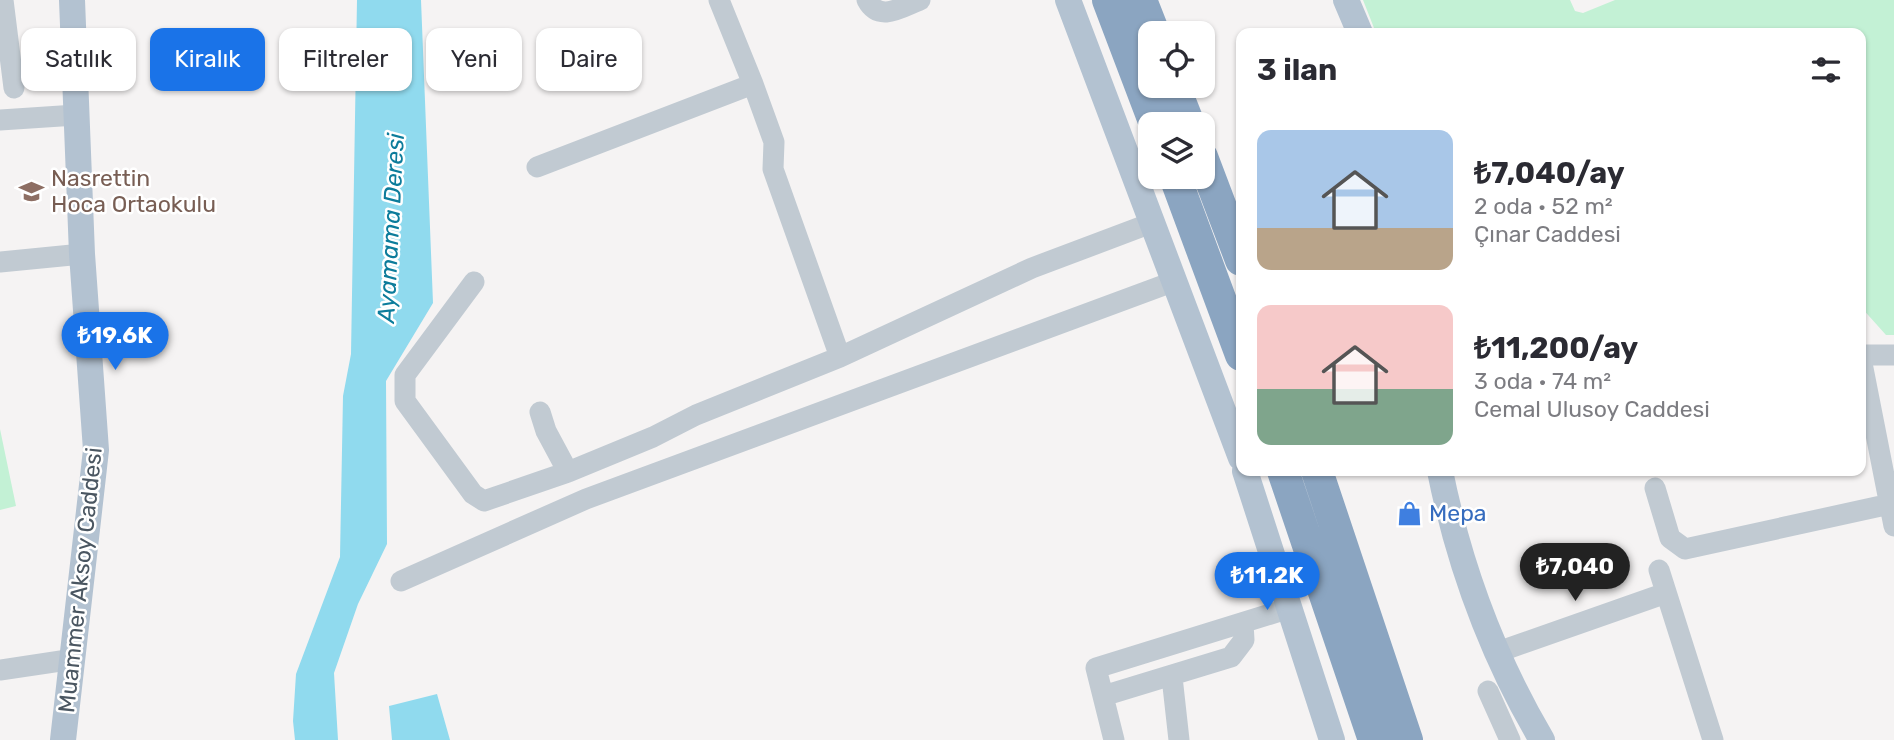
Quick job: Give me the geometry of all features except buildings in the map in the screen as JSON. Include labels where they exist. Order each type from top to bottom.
[{"type":"highway","points":[[1108,0],[1150,112]]},
{"type":"highway","points":[[1141,0],[1149,21]]},
{"type":"highway","points":[[1179,189],[1236,342]]},
{"type":"highway","points":[[1214,189],[1236,247]]},
{"type":"highway","points":[[1285,476],[1374,740]]},
{"type":"highway","points":[[1319,476],[1407,740]]},
{"type":"main road","name":"Muammer Aksoy Caddesi","points":[[63,740],[96,450],[82,254],[72,0]]},
{"type":"main road","points":[[1069,0],[1236,445]]},
{"type":"main road","points":[[1346,0],[1358,28]]},
{"type":"main road","points":[[1247,476],[1332,740]]},
{"type":"main road","points":[[1441,476],[1453,531],[1476,603],[1520,703],[1542,740]]},
{"type":"street","points":[[3,0],[14,88]]},
{"type":"street","points":[[719,0],[774,142],[773,169],[839,357]]},
{"type":"street","points":[[867,0],[875,10],[886,13],[920,0]]},
{"type":"street","points":[[537,167],[753,84]]},
{"type":"street","points":[[0,120],[76,115]]},
{"type":"street","points":[[474,282],[405,375],[405,401],[457,474],[473,494],[484,501],[568,472],[653,437],[696,415],[839,357],[1032,268],[1154,222]]},
{"type":"street","points":[[0,262],[82,254]]},
{"type":"street","points":[[401,580],[586,499],[1175,281]]},
{"type":"street","points":[[1866,354],[1894,355]]},
{"type":"street","points":[[1866,408],[1868,430],[1894,526]]},
{"type":"street","points":[[540,412],[546,431],[568,472]]},
{"type":"street","points":[[653,437],[666,469]]},
{"type":"street","points":[[1655,488],[1670,538],[1685,548],[1890,504]]},
{"type":"street","points":[[1659,570],[1713,740]]},
{"type":"street","points":[[1498,652],[1666,593]]},
{"type":"street","points":[[1114,740],[1096,668],[1290,608]]},
{"type":"street","points":[[1103,696],[1231,657],[1244,640],[1243,623]]},
{"type":"street","points":[[0,670],[74,659]]},
{"type":"street","points":[[1172,677],[1179,740]]},
{"type":"street","points":[[1488,691],[1510,740]]},
{"type":"green space","points":[[1363,0],[1570,0],[1575,11],[1583,13],[1615,0],[1894,0],[1894,335],[1886,335],[1866,313],[1866,28],[1374,28]]},
{"type":"green space","points":[[0,429],[16,506],[0,510]]},
{"type":"water","name":"Ayamama Deresi","points":[[357,0],[421,0],[433,303],[386,381],[387,544],[358,604],[334,673],[338,740],[295,740],[293,721],[296,674],[340,557],[343,396],[351,354],[355,91],[412,91],[412,28],[357,28]]},
{"type":"water","points":[[437,694],[450,740],[392,740],[389,706]]},
{"type":"place","name":"Nasrettin Hoca Ortaokulu","points":[[31,191]]},
{"type":"place","name":"Mepa","points":[[1409,513]]}]
